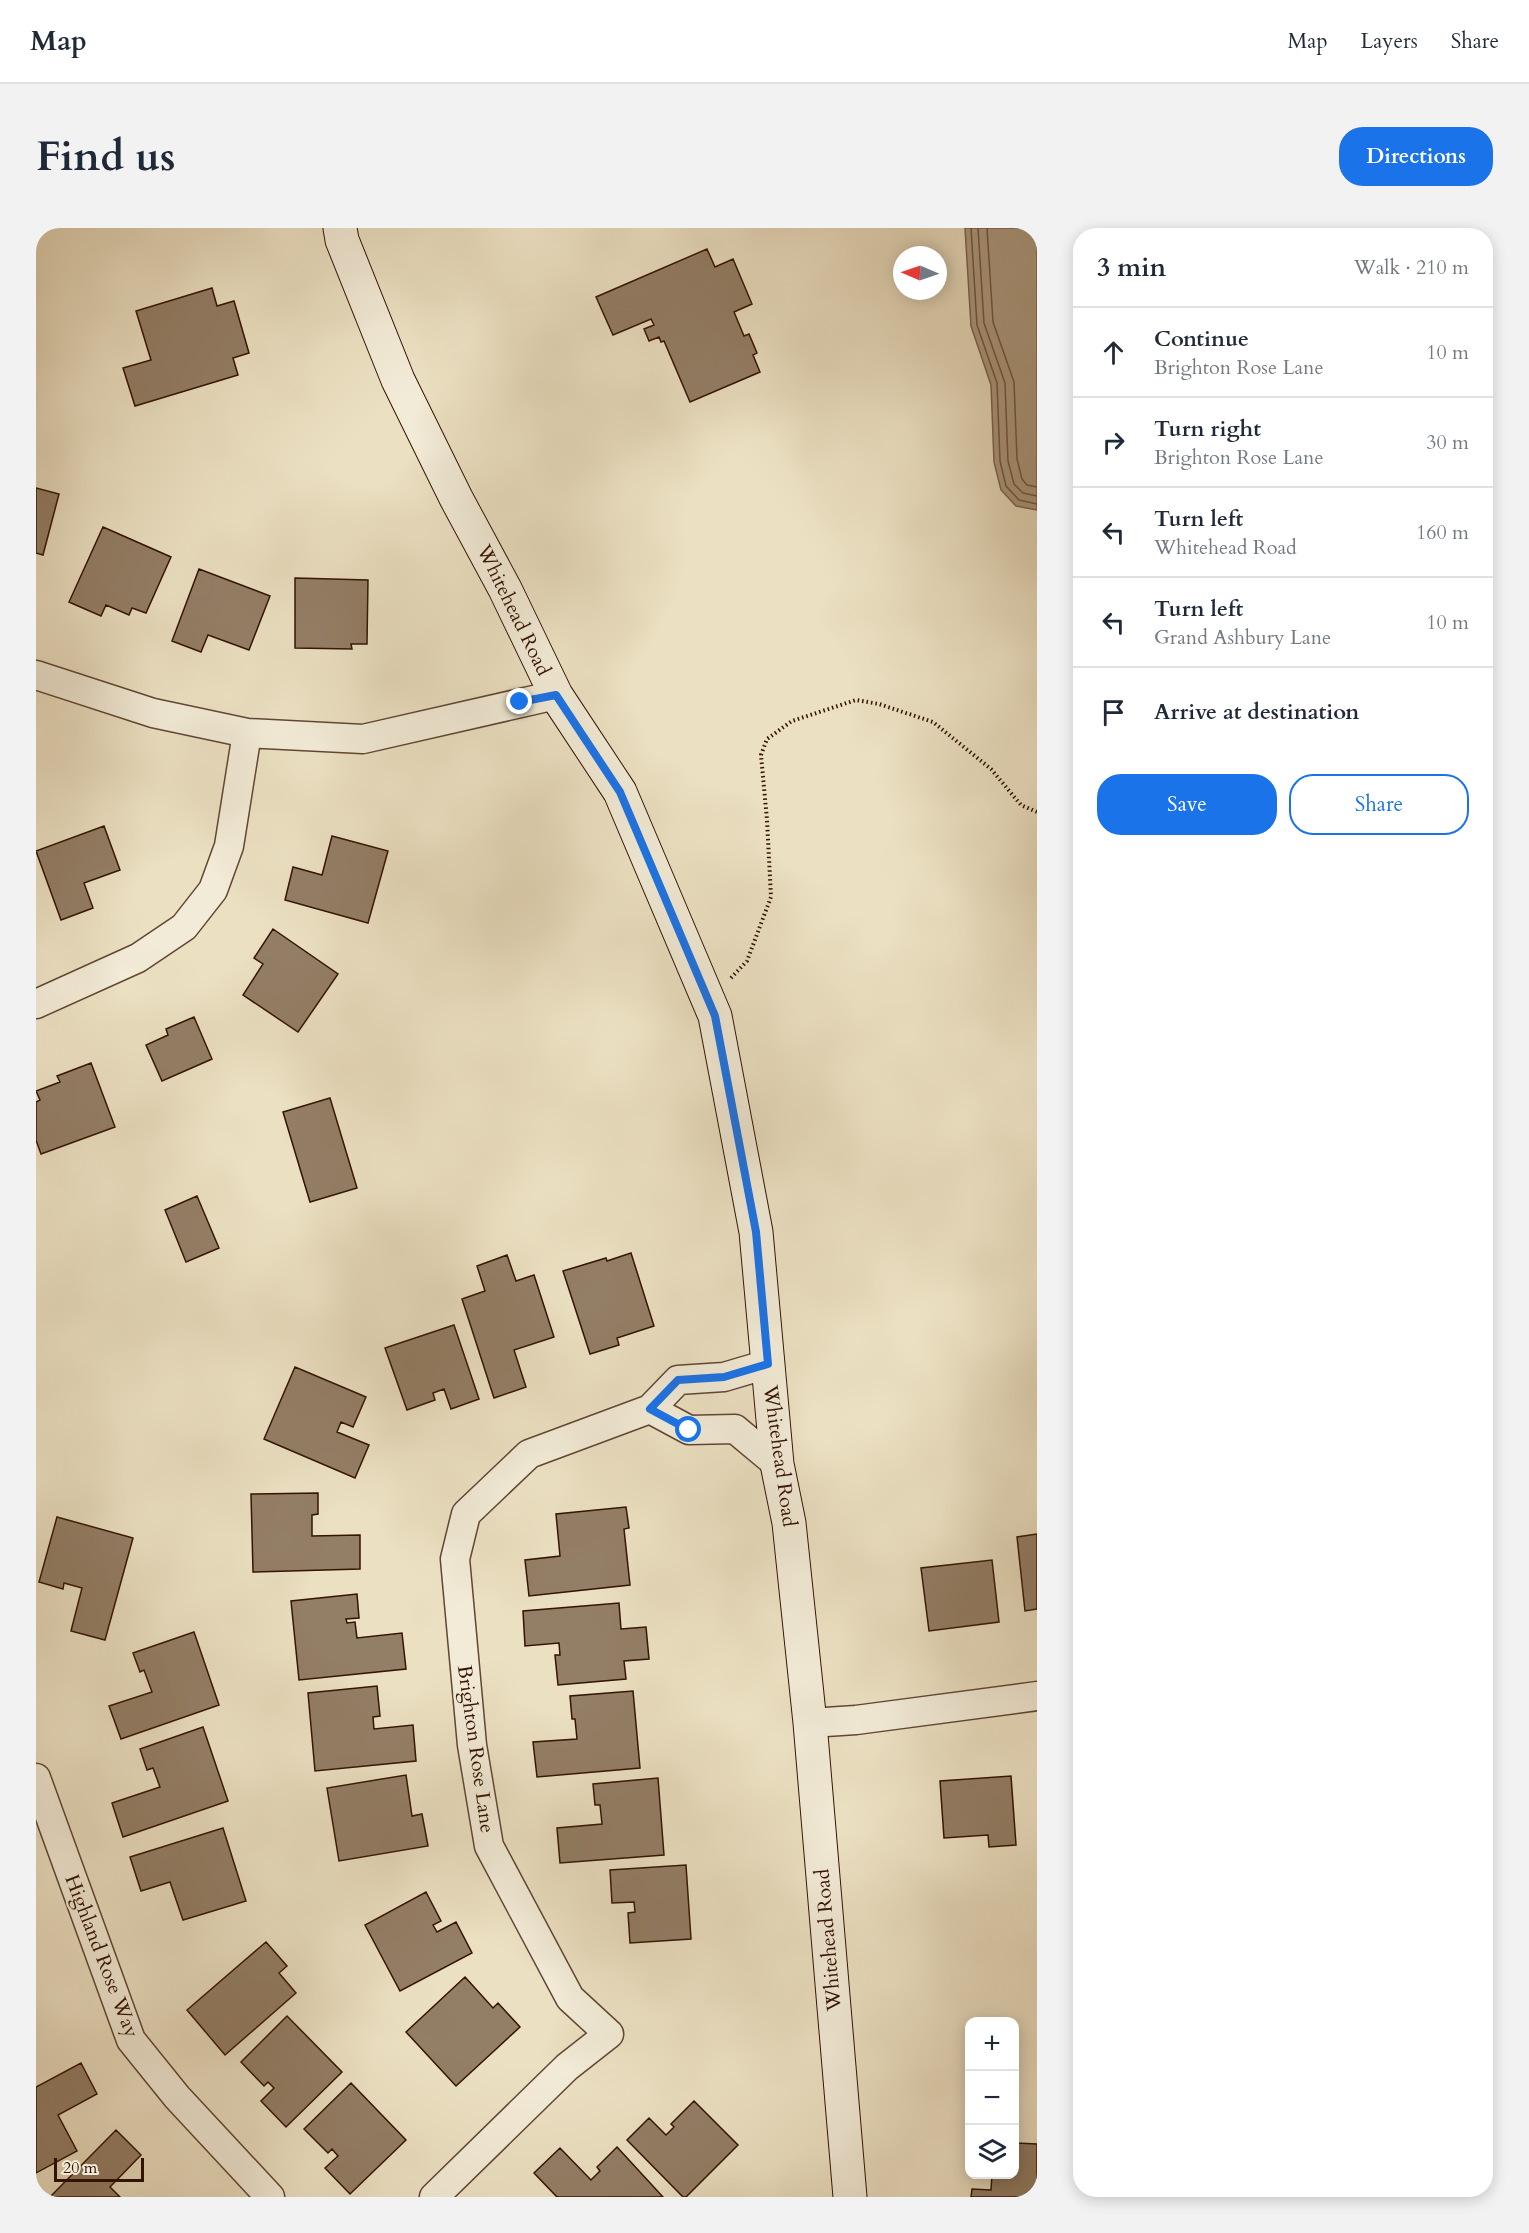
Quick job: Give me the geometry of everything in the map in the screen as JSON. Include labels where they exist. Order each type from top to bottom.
[{"type":"street","name":"Whitehead Road","points":[[340,228],[342,240],[398,380],[456,498],[505,589],[556,695],[620,792],[715,1016],[756,1232],[777,1464],[789,1523],[810,1723],[850,2197]]},
{"type":"street","points":[[36,675],[153,713],[247,733],[363,739],[556,695]]},
{"type":"street","points":[[36,1004],[138,958],[184,927],[213,890],[229,846],[247,733]]},
{"type":"street","name":"Brighton Rose Lane","points":[[434,2197],[567,2067],[609,2034],[570,1998],[489,1846],[472,1745],[455,1559],[466,1514],[529,1454],[650,1409],[678,1380],[724,1377],[768,1364]]},
{"type":"street","points":[[650,1409],[689,1430],[735,1429],[777,1464]]},
{"type":"street","points":[[810,1723],[856,1720],[1037,1696]]},
{"type":"street","name":"Highland Rose Way","points":[[36,1778],[131,2040],[177,2097],[270,2197]]},
{"type":"path","points":[[727,982],[747,961],[771,897],[761,755],[767,739],[792,721],[856,700],[879,704],[933,722],[991,770],[1021,805],[1037,812]]},
{"type":"water","points":[[965,228],[1037,228],[1037,510],[1016,506],[1001,490],[994,462],[991,385],[971,326]]},
{"type":"building","points":[[707,249],[715,267],[733,259],[752,304],[734,312],[744,336],[749,334],[757,353],[753,355],[760,372],[690,402],[664,341],[661,342],[659,337],[649,341],[644,329],[654,325],[651,319],[613,335],[596,297]]},
{"type":"building","points":[[212,288],[217,306],[234,301],[249,353],[233,358],[238,375],[135,406],[123,368],[151,360],[136,311]]},
{"type":"building","points":[[36,488],[59,494],[43,555],[36,553]]},
{"type":"building","points":[[103,527],[171,557],[146,613],[132,608],[129,615],[106,605],[101,616],[69,602]]},
{"type":"building","points":[[199,569],[270,596],[249,650],[208,635],[201,652],[172,641]]},
{"type":"building","points":[[295,578],[368,580],[367,644],[351,644],[352,649],[295,648]]},
{"type":"building","points":[[104,826],[120,870],[84,883],[93,908],[61,920],[36,851]]},
{"type":"building","points":[[332,836],[388,851],[368,923],[285,900],[293,867],[322,875]]},
{"type":"building","points":[[273,929],[338,974],[298,1032],[243,995],[263,964],[254,958]]},
{"type":"building","points":[[194,1017],[212,1059],[162,1081],[146,1045],[168,1035],[166,1029]]},
{"type":"building","points":[[91,1063],[115,1127],[41,1154],[36,1140],[36,1102],[40,1100],[36,1091],[60,1082],[57,1076]]},
{"type":"building","points":[[330,1098],[357,1188],[310,1202],[283,1112]]},
{"type":"building","points":[[197,1196],[219,1248],[186,1262],[165,1210]]},
{"type":"building","points":[[631,1253],[654,1326],[617,1338],[619,1345],[590,1354],[563,1271]]},
{"type":"building","points":[[507,1255],[516,1281],[534,1275],[554,1337],[514,1350],[526,1387],[494,1398],[462,1299],[485,1291],[477,1266]]},
{"type":"building","points":[[454,1325],[479,1399],[451,1409],[444,1389],[433,1393],[435,1400],[407,1410],[385,1348]]},
{"type":"building","points":[[295,1367],[366,1397],[353,1427],[341,1422],[337,1432],[369,1445],[355,1478],[264,1439]]},
{"type":"building","points":[[318,1493],[318,1514],[312,1515],[312,1536],[360,1535],[360,1569],[253,1572],[251,1494]]},
{"type":"building","points":[[626,1507],[629,1528],[624,1529],[630,1585],[529,1596],[525,1560],[560,1556],[556,1514]]},
{"type":"building","points":[[57,1517],[133,1538],[105,1640],[71,1631],[82,1588],[64,1583],[63,1589],[39,1582]]},
{"type":"building","points":[[1037,1534],[1037,1609],[1025,1611],[1017,1537]]},
{"type":"building","points":[[992,1560],[999,1622],[929,1631],[921,1568]]},
{"type":"building","points":[[357,1594],[359,1618],[346,1619],[347,1623],[355,1622],[357,1638],[402,1633],[406,1669],[299,1680],[291,1601]]},
{"type":"building","points":[[619,1603],[621,1629],[646,1627],[649,1659],[624,1661],[626,1679],[558,1685],[555,1655],[560,1655],[559,1643],[525,1646],[523,1611]]},
{"type":"building","points":[[194,1632],[219,1705],[121,1739],[109,1706],[152,1692],[144,1670],[140,1672],[133,1653]]},
{"type":"building","points":[[377,1686],[380,1716],[373,1717],[374,1729],[413,1725],[416,1761],[315,1771],[308,1693]]},
{"type":"building","points":[[633,1691],[640,1768],[537,1777],[533,1742],[577,1739],[570,1696]]},
{"type":"building","points":[[203,1727],[228,1801],[123,1837],[112,1803],[160,1787],[153,1768],[147,1770],[140,1749]]},
{"type":"building","points":[[406,1775],[412,1816],[422,1814],[428,1846],[339,1861],[327,1788]]},
{"type":"building","points":[[1011,1776],[1016,1845],[989,1847],[988,1835],[944,1838],[940,1781]]},
{"type":"building","points":[[658,1778],[664,1855],[560,1863],[557,1828],[602,1824],[600,1805],[595,1805],[593,1784]]},
{"type":"building","points":[[223,1828],[246,1901],[183,1920],[170,1882],[141,1891],[130,1857]]},
{"type":"building","points":[[686,1865],[691,1939],[630,1943],[628,1913],[635,1912],[634,1902],[612,1903],[610,1870]]},
{"type":"building","points":[[426,1892],[441,1921],[433,1925],[437,1932],[456,1922],[472,1953],[400,1991],[365,1925]]},
{"type":"building","points":[[266,1942],[287,1966],[279,1973],[296,1993],[225,2055],[187,2010]]},
{"type":"building","points":[[465,1977],[493,2008],[498,2003],[520,2027],[456,2086],[406,2032]]},
{"type":"building","points":[[287,2016],[342,2072],[286,2127],[261,2101],[274,2088],[268,2082],[264,2086],[241,2062]]},
{"type":"building","points":[[81,2063],[97,2094],[58,2115],[77,2151],[36,2173],[36,2087]]},
{"type":"building","points":[[351,2083],[406,2140],[350,2194],[325,2168],[338,2156],[332,2149],[328,2153],[304,2129]]},
{"type":"building","points":[[694,2101],[738,2145],[686,2197],[683,2197],[627,2140],[649,2118],[666,2135],[674,2127],[671,2124]]},
{"type":"building","points":[[116,2130],[141,2155],[110,2187],[120,2197],[50,2197]]},
{"type":"building","points":[[1019,2143],[1037,2144],[1037,2197],[971,2197],[972,2189],[991,2190],[992,2179],[1019,2179]]},
{"type":"building","points":[[617,2147],[663,2197],[557,2197],[534,2173],[560,2148],[591,2180],[600,2171],[597,2167]]},
{"type":"route","points":[[520,702],[556,695],[620,792],[715,1016],[756,1232],[768,1364],[724,1377],[678,1380],[650,1409],[689,1430]]}]
